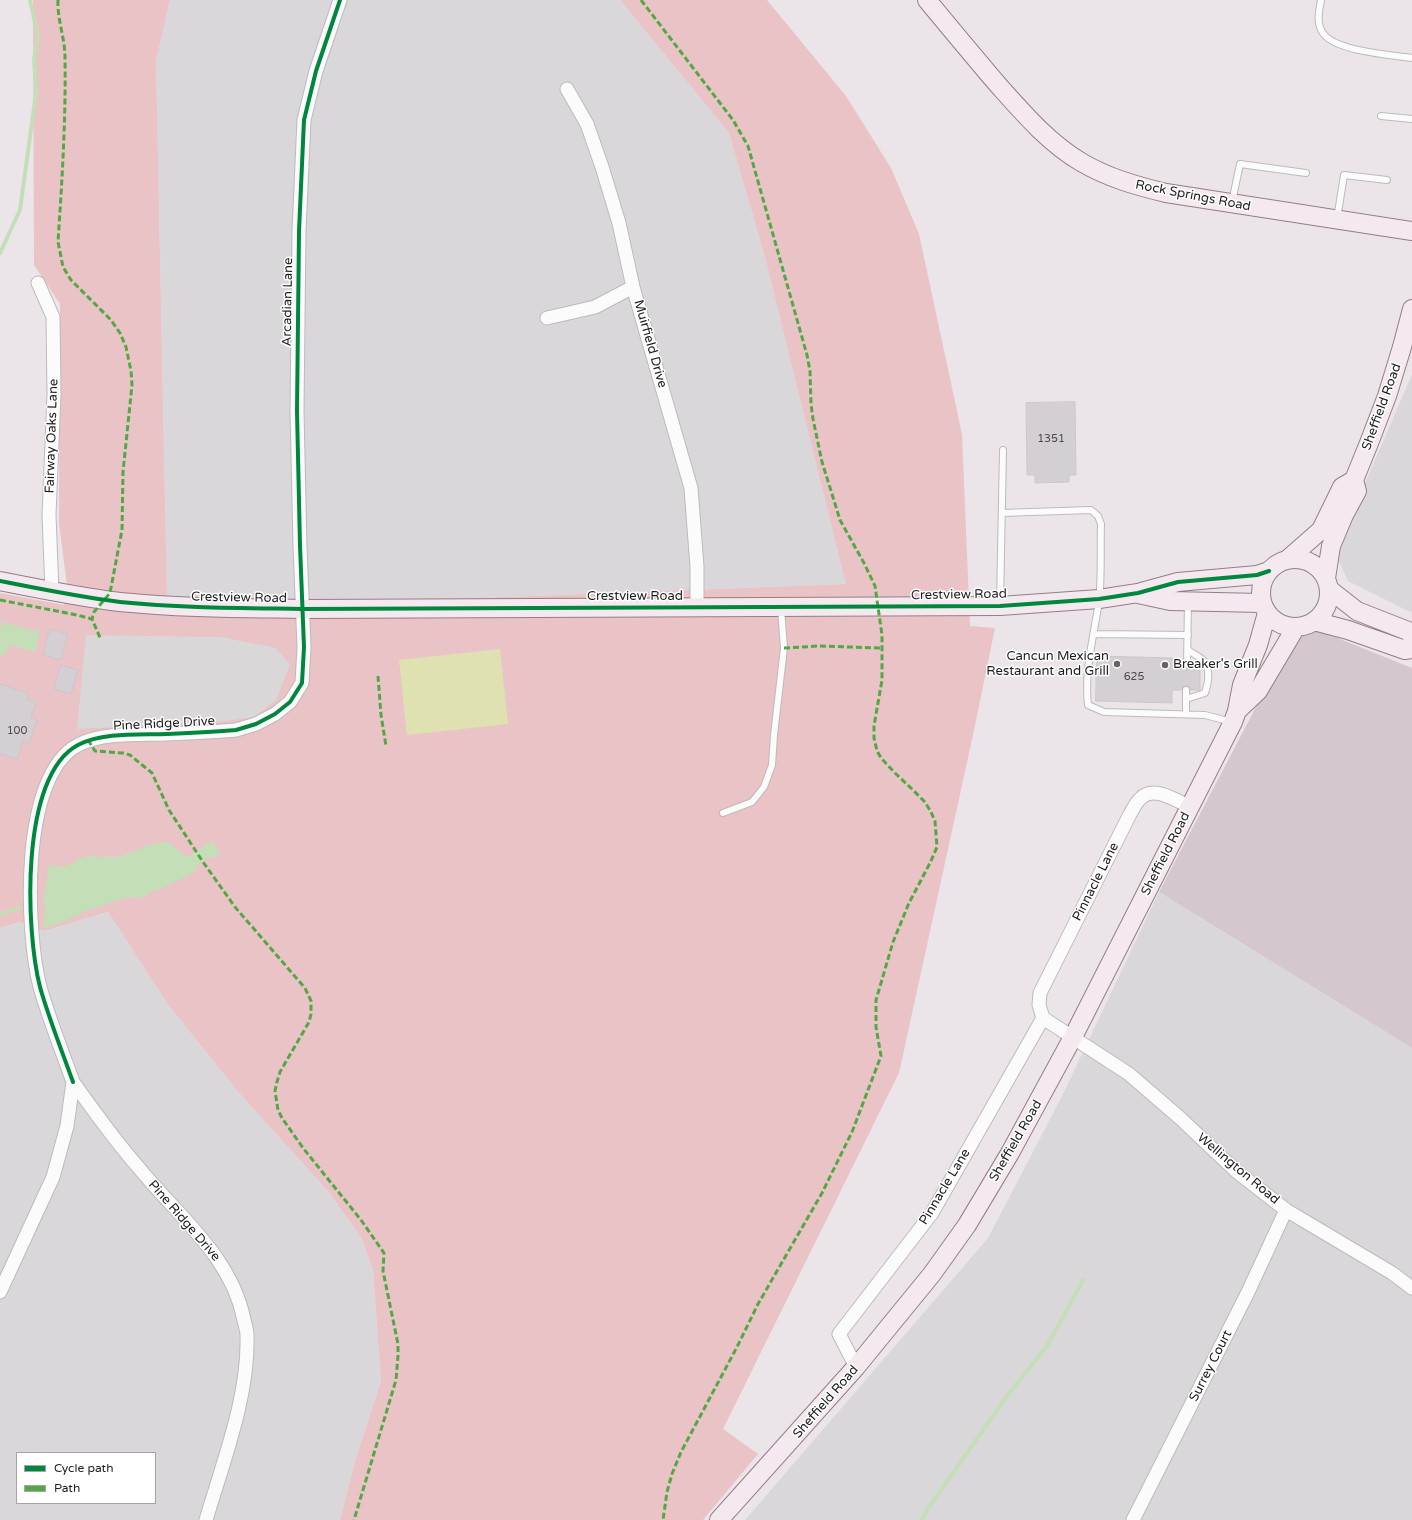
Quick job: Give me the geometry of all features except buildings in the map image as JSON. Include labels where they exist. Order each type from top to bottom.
[{"type":"street","name":"Arcadian Lane","points":[[302,609],[297,411],[299,231],[304,120],[316,71],[340,0]]},
{"type":"street","name":"Rock Springs Road","points":[[927,0],[1018,108],[1057,145],[1081,162],[1128,184],[1166,194],[1412,231]]},
{"type":"street","name":"Muirfield Drive","points":[[566,89],[587,124],[602,167],[618,223],[633,287],[691,488],[697,567],[697,607]]},
{"type":"street","name":"Fairway Oaks Lane","points":[[38,283],[53,317],[54,394],[49,515],[52,592]]},
{"type":"street","points":[[548,318],[594,307],[633,287]]},
{"type":"street","name":"Sheffield Road","points":[[1328,584],[1331,546],[1344,515],[1357,491],[1354,480],[1389,390],[1412,309]]},
{"type":"street","name":"Sheffield Road","points":[[1288,559],[1321,530],[1342,487],[1354,480]]},
{"type":"street","points":[[1328,584],[1329,600],[1324,611],[1314,621],[1307,625],[1296,627],[1285,626],[1275,621],[1265,608],[1261,592],[1263,580],[1269,571],[1278,563],[1288,559],[1300,559],[1311,562],[1320,569],[1328,584],[1357,611],[1408,631],[1412,636]]},
{"type":"street","name":"Crestview Road","points":[[0,580],[52,592],[119,602],[177,606],[302,609],[1000,606],[1099,599],[1138,593],[1178,582],[1257,575],[1269,571]]},
{"type":"street","name":"Crestview Road","points":[[1138,593],[1170,601],[1265,608]]},
{"type":"street","name":"Sheffield Road","points":[[719,1520],[856,1367],[932,1274],[967,1224],[1010,1153],[1073,1037],[1235,717],[1242,685],[1258,645],[1265,608]]},
{"type":"street","name":"Pine Ridge Drive","points":[[206,1520],[239,1407],[244,1379],[247,1334],[241,1304],[230,1279],[202,1238],[118,1144],[73,1082],[40,987],[32,939],[30,900],[32,851],[38,811],[48,781],[66,753],[77,745],[88,740],[102,737],[236,730],[256,724],[275,714],[290,702],[302,683],[304,646],[302,609]]},
{"type":"street","points":[[1314,621],[1348,630],[1405,650],[1412,649]]},
{"type":"street","name":"Sheffield Road","points":[[1235,717],[1258,691],[1296,627]]},
{"type":"street","name":"Pinnacle Lane","points":[[856,1367],[839,1334],[932,1213],[1043,1018],[1039,1005],[1040,993],[1130,814],[1141,797],[1149,794],[1162,793],[1190,807]]},
{"type":"street","points":[[1043,1018],[1073,1037]]},
{"type":"street","name":"Wellington Road","points":[[1073,1037],[1129,1074],[1180,1118],[1236,1171],[1286,1210],[1392,1273],[1412,1288]]},
{"type":"street","name":"Pine Ridge Drive","points":[[0,1292],[53,1177],[66,1126],[73,1082]]},
{"type":"street","name":"Surrey Court","points":[[1133,1520],[1248,1292],[1286,1210]]},
{"type":"lane","points":[[1321,0],[1318,17],[1323,33],[1332,42],[1359,50],[1412,58]]},
{"type":"lane","points":[[1381,116],[1412,119]]},
{"type":"lane","points":[[1232,204],[1240,164],[1306,173]]},
{"type":"lane","points":[[1337,220],[1344,175],[1387,180]]},
{"type":"lane","points":[[1000,606],[1003,450]]},
{"type":"lane","points":[[1002,513],[1091,510],[1098,516],[1100,524],[1099,599],[1090,656],[1088,705],[1104,712],[1235,717]]},
{"type":"lane","points":[[1188,602],[1188,664]]},
{"type":"lane","points":[[723,813],[752,802],[764,787],[772,764],[784,648],[781,607]]},
{"type":"lane","points":[[1094,634],[1188,635]]},
{"type":"lane","points":[[1186,699],[1205,693],[1208,684],[1208,673],[1204,661],[1188,650]]},
{"type":"lane","points":[[1186,690],[1186,714]]},
{"type":"shaded area","points":[[33,0],[170,0],[156,61],[167,598],[454,599],[846,584],[766,261],[729,133],[620,0],[767,0],[846,96],[891,168],[919,234],[962,434],[970,626],[995,628],[899,1073],[723,1429],[758,1454],[703,1520],[340,1520],[355,1461],[381,1381],[373,1270],[361,1237],[327,1190],[240,1094],[169,1006],[108,912],[44,931],[19,922],[0,928],[0,593],[64,605],[67,586],[59,523],[60,304],[34,265]]},
{"type":"shaded area","points":[[170,0],[620,0],[729,133],[766,261],[847,584],[454,599],[167,598],[156,61]]},
{"type":"shaded area","points":[[1412,374],[1412,613],[1348,581],[1335,553]]},
{"type":"shaded area","points":[[2,622],[40,632],[35,652],[10,645],[5,654],[0,656],[0,630]]},
{"type":"shaded area","points":[[1300,623],[1412,668],[1412,1048],[1159,892]]},
{"type":"shaded area","points":[[86,635],[221,637],[276,648],[290,665],[276,700],[254,717],[217,722],[77,729]]},
{"type":"shaded area","points":[[500,649],[508,724],[407,735],[399,660]]},
{"type":"shaded area","points":[[212,841],[221,853],[213,858],[207,858],[199,863],[195,871],[191,874],[165,887],[152,891],[144,897],[126,898],[89,910],[55,925],[43,928],[45,905],[43,900],[49,865],[64,867],[86,856],[119,857],[149,845],[164,842],[169,842],[188,857]]},
{"type":"shaded area","points":[[1159,892],[1412,1048],[1412,1520],[745,1520],[988,1238],[1062,1096]]},
{"type":"shaded area","points":[[108,912],[169,1006],[240,1094],[327,1190],[361,1237],[373,1270],[381,1381],[355,1461],[340,1520],[0,1520],[0,928],[19,922],[44,931]]},
{"type":"waterway","points":[[0,253],[20,210],[36,93],[34,59],[38,37],[30,0]]},
{"type":"waterway","points":[[0,914],[19,908]]},
{"type":"waterway","points":[[922,1520],[925,1513],[1007,1396],[1047,1346],[1083,1280]]},
{"type":"marked path","points":[[58,0],[65,50],[65,103],[58,242],[63,267],[71,280],[111,320],[120,333],[126,347],[132,385],[123,472],[122,530],[110,593],[94,612],[92,619]]},
{"type":"marked path","points":[[641,0],[733,120],[748,146],[807,355],[810,371],[813,419],[822,462],[840,520],[875,586],[882,635],[882,680],[874,726],[874,738],[877,751],[881,758],[895,773],[925,802],[935,821],[937,847],[909,903],[893,942],[876,1000],[876,1027],[881,1056],[852,1132],[822,1193],[758,1304],[737,1347],[681,1452],[672,1474],[667,1492],[663,1520]]},
{"type":"marked path","points":[[0,600],[92,619],[101,640]]},
{"type":"marked path","points":[[784,648],[819,646],[881,648]]},
{"type":"marked path","points":[[378,676],[381,715],[386,746]]},
{"type":"marked path","points":[[88,740],[95,751],[130,755],[152,773],[169,810],[203,862],[235,907],[305,988],[311,1001],[311,1014],[309,1022],[280,1072],[275,1091],[278,1110],[303,1148],[361,1220],[384,1253],[383,1271],[398,1344],[396,1380],[354,1520]]},
{"type":"cycle path","points":[[73,1082],[51,1023],[40,987],[35,962],[30,895],[36,821],[45,788],[59,762],[78,745],[99,738],[121,735],[236,730],[256,724],[275,714],[290,702],[302,683],[304,647],[297,411],[299,231],[304,120],[316,71],[340,0]]},
{"type":"cycle path","points":[[0,581],[120,602],[211,607],[302,609],[1000,606],[1099,599],[1138,593],[1178,582],[1257,575],[1269,571]]},
{"type":"place","name":"Cancun Mexican Restaurant and Grill","points":[[1117,664]]},
{"type":"place","name":"Breaker's Grill","points":[[1165,665]]}]
